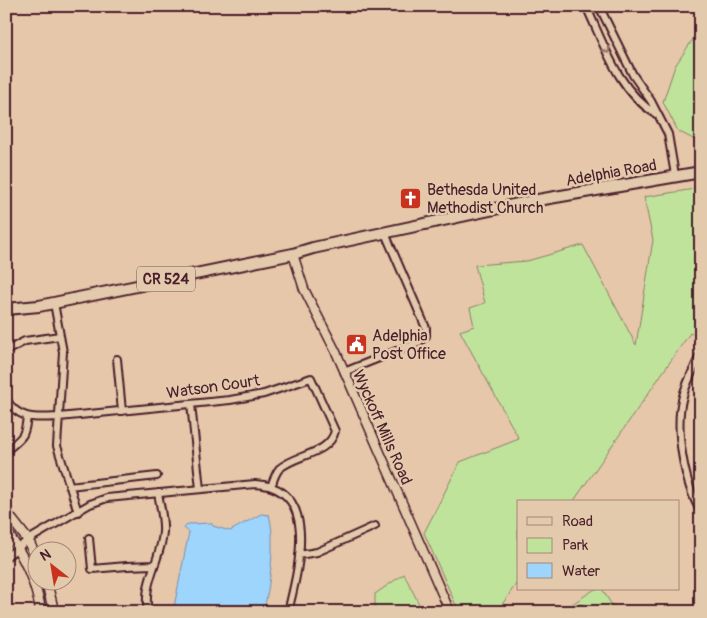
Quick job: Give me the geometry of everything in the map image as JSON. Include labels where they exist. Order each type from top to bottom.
[{"type":"main road","name":"Adelphia Road","points":[[293,254],[532,201],[701,172]]},
{"type":"main road","name":"CR 524","points":[[6,309],[39,306],[293,254]]},
{"type":"main road","points":[[6,512],[28,540]]},
{"type":"main road","points":[[6,532],[18,547],[34,584],[41,612]]},
{"type":"main road","points":[[48,590],[54,612]]},
{"type":"street","points":[[586,6],[616,70],[628,88],[645,107],[657,114]]},
{"type":"street","points":[[599,6],[633,75],[663,124],[669,138],[675,175]]},
{"type":"street","points":[[344,372],[419,342],[426,336],[426,328],[385,233]]},
{"type":"street","name":"Wyckoff Mills Road","points":[[293,254],[304,289],[344,372],[450,612]]},
{"type":"street","points":[[54,303],[63,352],[57,446],[78,512]]},
{"type":"street","points":[[6,351],[25,341],[60,336]]},
{"type":"street","points":[[701,353],[683,396],[680,425],[682,457],[689,485],[701,512]]},
{"type":"street","points":[[116,359],[122,411]]},
{"type":"street","name":"Watson Court","points":[[27,416],[33,418],[59,417],[230,400],[264,394],[311,378],[335,431],[334,439],[323,447],[286,464],[278,470],[271,487]]},
{"type":"street","points":[[6,399],[21,414],[27,416],[23,437],[6,451]]},
{"type":"street","points":[[191,404],[200,489]]},
{"type":"street","points":[[69,486],[157,476]]},
{"type":"street","points":[[6,557],[28,540],[90,504],[106,498],[266,484],[284,493],[295,506],[302,533],[296,579],[288,612]]},
{"type":"street","points":[[148,612],[145,599],[164,531],[158,493]]},
{"type":"street","points":[[299,555],[318,552],[375,526]]},
{"type":"street","points":[[89,538],[92,569],[153,565]]},
{"type":"street","points":[[572,612],[581,609],[591,612]]},
{"type":"green space","points":[[701,27],[701,143],[678,131],[663,102],[675,66]]},
{"type":"green space","points":[[701,188],[701,337],[690,333],[574,500],[517,500],[517,582],[497,612],[459,612],[424,533],[460,462],[519,439],[460,331],[474,326],[470,308],[485,303],[475,265],[527,261],[583,245],[636,345],[653,240],[644,197]]},
{"type":"green space","points":[[404,574],[423,612],[375,612],[375,594]]},
{"type":"green space","points":[[593,590],[603,590],[616,612],[560,612]]},
{"type":"water","points":[[261,514],[269,515],[272,536],[270,577],[263,612],[173,612],[189,532],[184,528],[188,524],[211,523],[213,526],[230,531]]},
{"type":"place","name":"Bethesda United Methodist Church","points":[[411,198]]},
{"type":"place","name":"Adelphia Post Office","points":[[356,344]]}]
